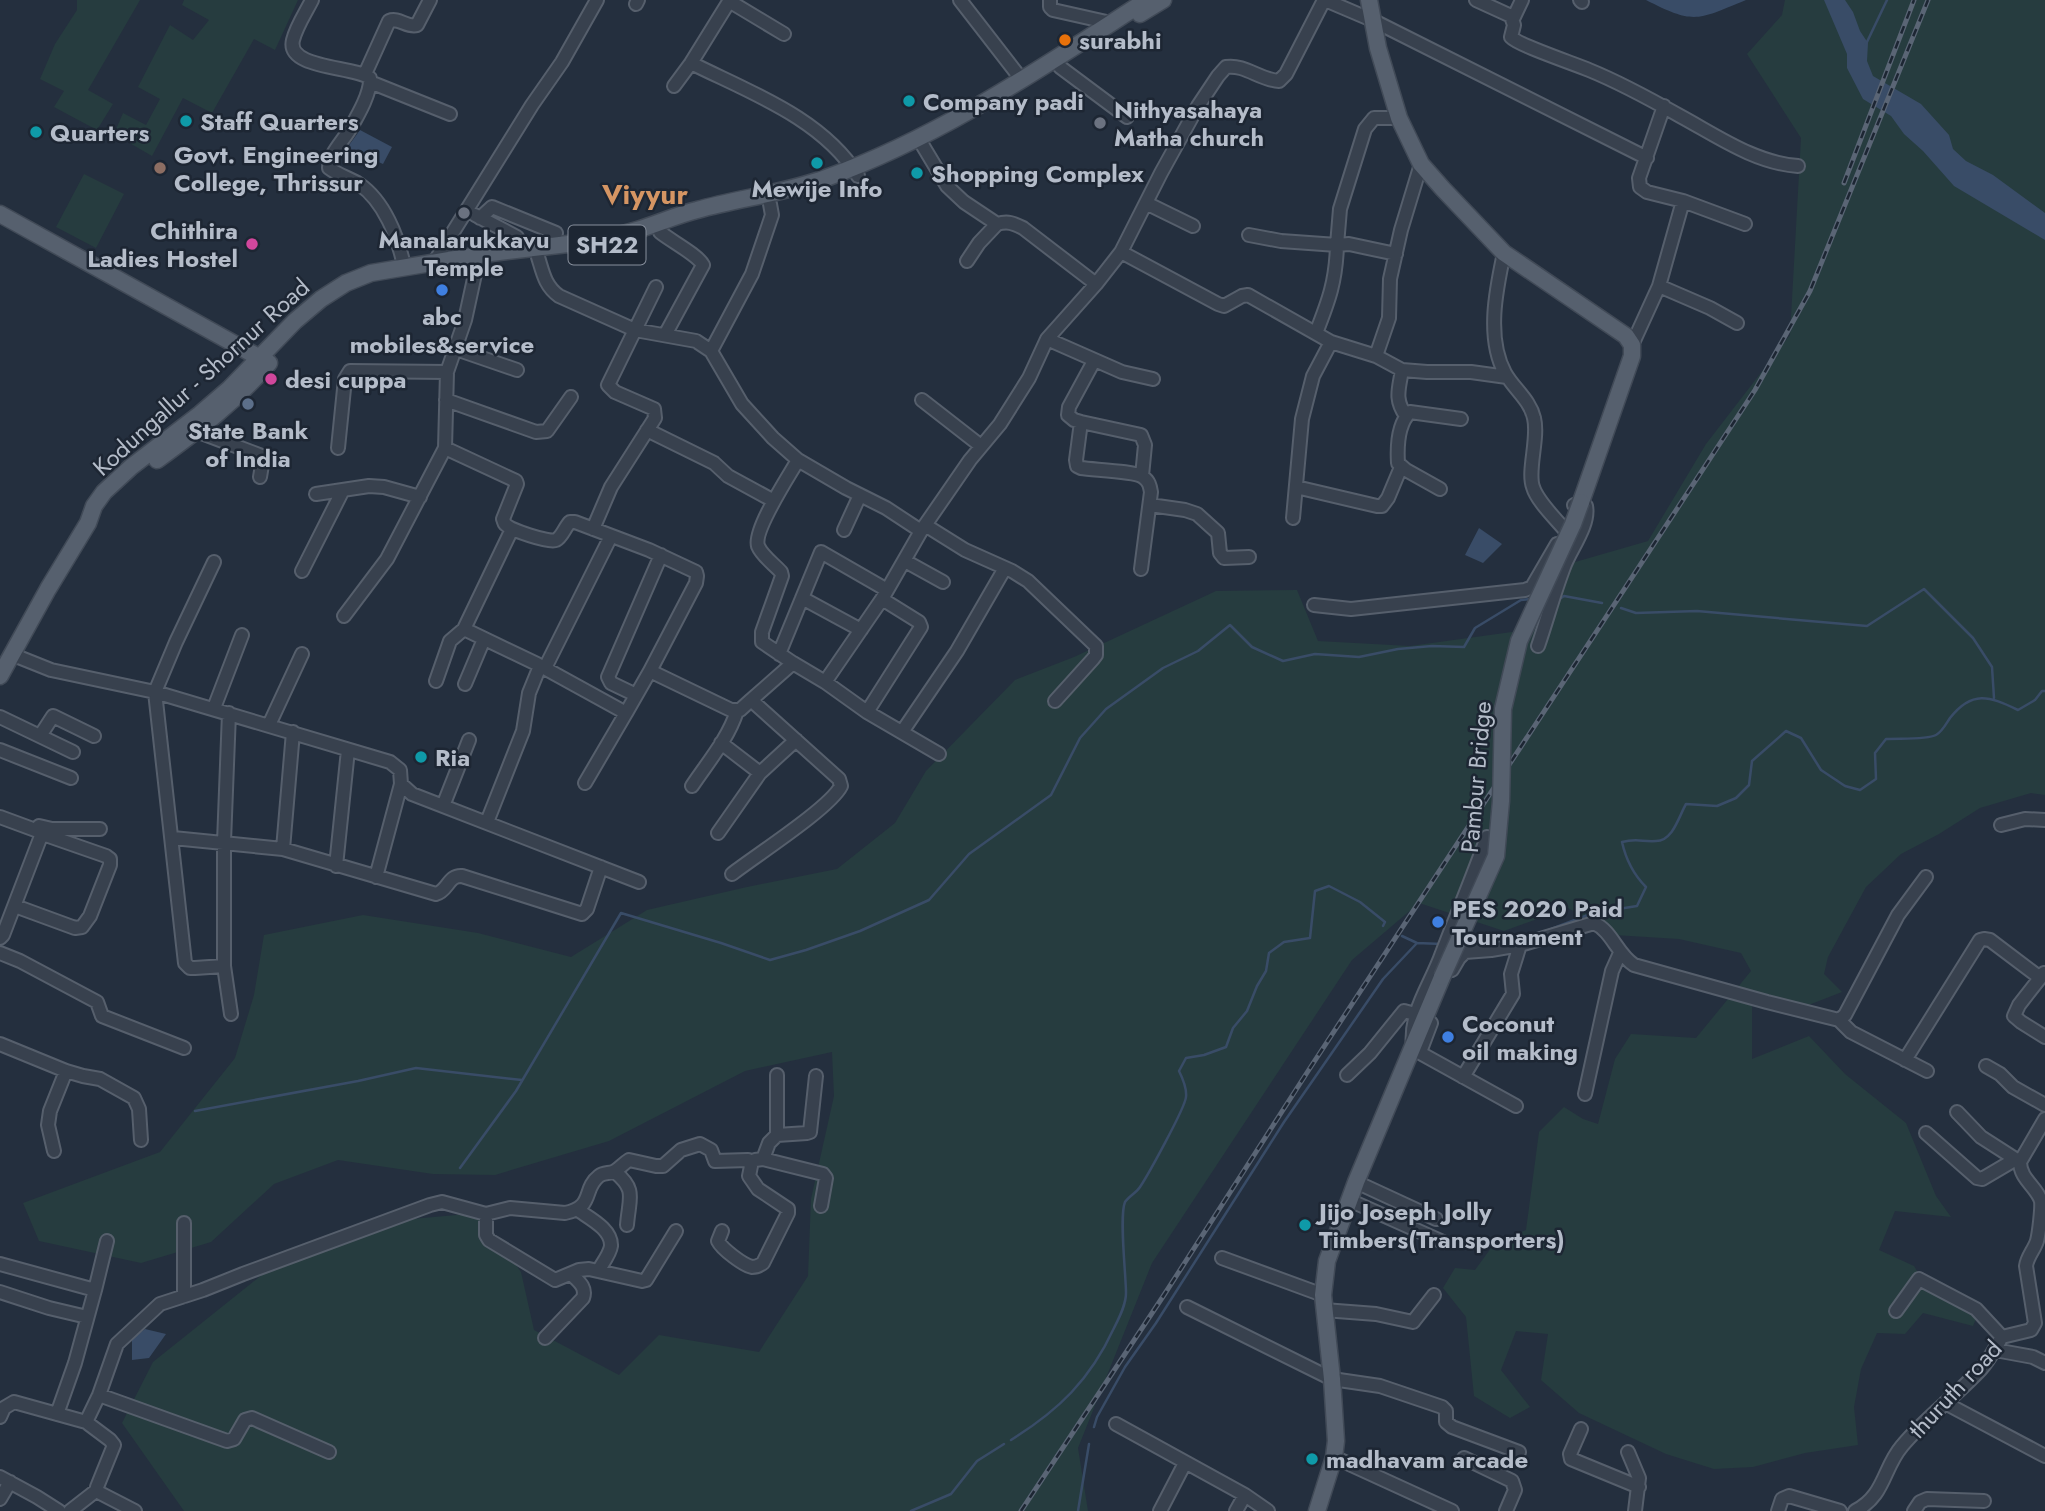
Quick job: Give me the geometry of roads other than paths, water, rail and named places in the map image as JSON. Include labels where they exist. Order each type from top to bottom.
[{"type":"main road","name":"Kodungallur - Shornur Road","points":[[420,266],[477,265],[617,244],[720,213],[770,204],[827,188],[1022,80],[1147,0]]},
{"type":"main road","name":"Kodungallur - Shornur Road","points":[[88,523],[125,484],[239,396],[295,321],[333,290],[371,273],[613,236],[719,204],[793,189],[855,172],[923,146],[990,110],[1163,0]]},
{"type":"main road","points":[[1369,0],[1399,118],[1421,164],[1504,253],[1626,335],[1632,345]]},
{"type":"main road","points":[[0,214],[265,360]]},
{"type":"main road","name":"Pambur Bridge","points":[[1317,1511],[1334,1457],[1336,1431],[1323,1302],[1327,1261],[1394,1089],[1417,1050],[1442,978],[1496,856],[1501,801],[1503,709],[1519,640],[1573,524],[1632,356],[1632,345]]},
{"type":"main road","name":"Kodungallur - Shornur Road","points":[[88,523],[94,506],[113,483],[265,360]]},
{"type":"main road","name":"SH22","points":[[0,676],[88,523]]},
{"type":"street","points":[[312,0],[293,41],[293,49],[298,57],[307,62],[368,78],[450,114]]},
{"type":"street","points":[[430,0],[417,25],[412,26],[395,19],[390,21],[368,78],[364,100],[329,165],[334,172],[359,184],[372,195],[384,213],[401,251],[420,266],[466,210],[562,62],[597,0]]},
{"type":"street","points":[[960,0],[1022,80]]},
{"type":"street","points":[[1050,0],[1053,10],[1111,23]]},
{"type":"street","points":[[825,682],[862,630],[923,528],[970,460],[1000,424],[1029,378],[1047,338],[1096,284],[1121,251],[1198,106],[1218,76],[1226,67],[1236,65],[1279,81],[1286,74],[1324,0],[1372,20],[1647,158]]},
{"type":"street","points":[[1476,0],[1506,13],[1513,19]]},
{"type":"street","points":[[1522,0],[1513,19],[1512,40],[1626,85],[1718,138],[1750,153],[1781,164],[1798,166]]},
{"type":"street","points":[[674,86],[730,1],[784,34]]},
{"type":"street","points":[[691,63],[801,118],[837,148],[855,172]]},
{"type":"street","points":[[1060,67],[1127,117]]},
{"type":"street","points":[[1664,106],[1639,178],[1640,187],[1647,192],[1683,201],[1745,225]]},
{"type":"street","points":[[1316,333],[1328,304],[1336,273],[1340,209],[1365,129],[1374,118],[1399,118]]},
{"type":"street","points":[[923,146],[947,186],[964,202],[997,224]]},
{"type":"street","points":[[1376,356],[1389,318],[1390,279],[1421,164]]},
{"type":"street","points":[[1632,345],[1659,286],[1683,201]]},
{"type":"street","points":[[1146,203],[1193,226]]},
{"type":"street","points":[[711,351],[752,274],[772,215],[770,204]]},
{"type":"street","points":[[480,218],[492,207],[556,233]]},
{"type":"street","points":[[466,210],[517,237]]},
{"type":"street","points":[[967,261],[997,224],[1006,222],[1023,228],[1096,284]]},
{"type":"street","points":[[660,232],[671,242],[700,259],[703,265],[665,335]]},
{"type":"street","points":[[1249,235],[1281,241],[1349,244],[1396,254]]},
{"type":"street","points":[[1121,251],[1218,304],[1224,306],[1248,295],[1331,342],[1376,356],[1402,370],[1471,372],[1507,377]]},
{"type":"street","points":[[1504,253],[1498,282],[1495,323],[1498,359],[1507,377],[1530,406],[1534,418],[1534,491],[1564,530]]},
{"type":"street","points":[[538,257],[545,283],[559,296],[635,330],[696,341],[711,351],[742,404],[773,438],[799,460],[965,551],[1028,581],[1096,646],[1096,655],[1055,701]]},
{"type":"street","points":[[344,616],[387,559],[445,449],[447,372],[456,349],[477,265]]},
{"type":"street","points":[[1659,286],[1737,323]]},
{"type":"street","points":[[593,529],[611,487],[654,418],[654,409],[615,393],[608,384],[656,287]]},
{"type":"street","points":[[1047,338],[1122,372],[1153,379]]},
{"type":"street","points":[[1293,518],[1302,419],[1313,376],[1331,342]]},
{"type":"street","points":[[456,349],[517,370]]},
{"type":"street","points":[[1094,361],[1068,412],[1070,418],[1141,435],[1145,445],[1142,476]]},
{"type":"street","points":[[1402,370],[1398,399],[1406,416]]},
{"type":"street","points":[[338,448],[345,379],[350,371],[447,372]]},
{"type":"street","points":[[446,400],[536,432],[544,432],[551,427],[571,397]]},
{"type":"street","points":[[922,400],[981,446]]},
{"type":"street","points":[[1296,487],[1382,506],[1401,467],[1398,453],[1402,423],[1406,416],[1410,412],[1416,412],[1461,419]]},
{"type":"street","points":[[1081,422],[1077,466],[1142,476],[1150,486],[1141,569]]},
{"type":"street","points":[[647,430],[714,463],[728,477],[774,501]]},
{"type":"street","points":[[196,431],[262,456],[260,477]]},
{"type":"street","points":[[445,449],[516,481],[503,519],[506,526],[512,529],[547,541],[557,540],[570,522],[661,555],[696,572],[696,583],[650,671],[585,783]]},
{"type":"street","points":[[799,460],[765,518],[757,540],[760,550],[782,576],[761,637],[762,642],[867,712],[939,754]]},
{"type":"street","points":[[1401,467],[1440,489]]},
{"type":"street","points":[[316,494],[369,486],[384,487],[420,497]]},
{"type":"street","points":[[302,571],[342,490]]},
{"type":"street","points":[[844,530],[860,495]]},
{"type":"street","points":[[1314,605],[1351,609],[1525,590],[1532,587],[1564,530],[1573,506],[1581,502],[1586,506],[1587,513],[1564,565],[1538,646]]},
{"type":"street","points":[[1150,505],[1197,514],[1218,533],[1220,553],[1224,558],[1249,557]]},
{"type":"street","points":[[436,681],[450,641],[464,629],[512,529]]},
{"type":"street","points":[[487,822],[523,731],[529,693],[611,536]]},
{"type":"street","points":[[779,654],[822,551],[884,595],[919,622],[921,627],[867,712]]},
{"type":"street","points":[[636,695],[611,683],[608,677],[661,555]]},
{"type":"street","points":[[905,561],[943,582]]},
{"type":"street","points":[[214,562],[155,692],[185,963],[195,968],[224,966]]},
{"type":"street","points":[[902,732],[957,651],[1005,568]]},
{"type":"street","points":[[802,598],[862,630]]},
{"type":"street","points":[[464,629],[542,667],[626,713]]},
{"type":"street","points":[[214,708],[242,635]]},
{"type":"street","points":[[465,684],[484,639]]},
{"type":"street","points":[[11,654],[61,673],[155,692],[214,708],[397,766],[401,770],[401,784],[376,877]]},
{"type":"street","points":[[269,725],[302,654]]},
{"type":"street","points":[[692,786],[733,723],[737,711],[793,663]]},
{"type":"street","points":[[650,671],[737,711]]},
{"type":"street","points":[[732,874],[814,813],[841,786],[839,779],[751,700]]},
{"type":"street","points":[[229,713],[224,842],[224,966],[231,1014]]},
{"type":"street","points":[[40,736],[53,716],[94,736]]},
{"type":"street","points":[[0,717],[73,752]]},
{"type":"street","points":[[284,849],[293,732]]},
{"type":"street","points":[[443,806],[469,740]]},
{"type":"street","points":[[718,834],[760,773],[796,740]]},
{"type":"street","points":[[721,743],[760,773]]},
{"type":"street","points":[[0,750],[71,778]]},
{"type":"street","points":[[336,866],[348,750]]},
{"type":"street","points":[[401,784],[412,793],[443,806],[639,881]]},
{"type":"street","points":[[0,809],[46,828],[100,829]]},
{"type":"street","points":[[0,817],[110,859],[90,916],[82,927],[75,928],[15,906]]},
{"type":"street","points":[[2001,825],[2025,819],[2045,820]]},
{"type":"street","points":[[0,938],[41,839],[40,833]]},
{"type":"street","points":[[1487,837],[1442,954],[1415,1014],[1412,1033],[1417,1050],[1516,1106]]},
{"type":"street","points":[[173,838],[284,849],[436,894],[444,890],[451,879],[462,876],[582,914],[587,909],[601,867]]},
{"type":"street","points":[[1839,1020],[1845,1015],[1898,915],[1926,877]]},
{"type":"street","points":[[1417,1050],[1449,977],[1465,952],[1520,945],[1594,923],[1607,932],[1620,953],[1634,965],[1839,1020],[1851,1031],[1927,1071]]},
{"type":"street","points":[[1905,1060],[1980,940],[1984,939],[1990,940],[2042,975],[2014,1016],[2045,1037]]},
{"type":"street","points":[[1463,1077],[1513,994],[1511,974],[1520,945]]},
{"type":"street","points":[[0,953],[97,1002],[102,1016],[184,1048]]},
{"type":"street","points":[[1586,1094],[1612,971],[1620,953]]},
{"type":"street","points":[[1347,1075],[1370,1053],[1404,1011],[1415,1014]]},
{"type":"street","points":[[0,1044],[66,1071],[100,1079],[134,1098],[139,1109],[141,1140]]},
{"type":"street","points":[[1986,1066],[2000,1074],[2012,1087],[2045,1105]]},
{"type":"street","points":[[54,1151],[48,1125],[50,1111],[66,1071]]},
{"type":"street","points":[[777,1075],[777,1135]]},
{"type":"street","points":[[763,1159],[769,1143],[777,1135],[810,1132],[816,1076]]},
{"type":"street","points":[[1957,1112],[1981,1137],[2018,1160]]},
{"type":"street","points":[[1926,1133],[1977,1178],[1982,1179],[2018,1160],[2045,1119]]},
{"type":"street","points":[[86,1422],[99,1395],[117,1344],[160,1304],[430,1205],[442,1202],[486,1214],[510,1208],[565,1213],[578,1210],[597,1178],[603,1173],[615,1172],[629,1160],[663,1166],[681,1150],[700,1144],[711,1150],[715,1161],[763,1159],[823,1174],[826,1182],[821,1206]]},
{"type":"street","points":[[722,1231],[718,1241],[721,1246],[749,1266],[758,1266],[763,1263],[788,1213],[785,1206],[754,1185],[749,1177],[751,1166],[748,1160]]},
{"type":"street","name":"thuruth road","points":[[1855,1511],[1873,1499],[1900,1447],[1980,1369],[2002,1337],[2031,1330],[2035,1323],[2026,1266],[2039,1232],[2043,1202],[2023,1174],[2018,1160]]},
{"type":"street","points":[[615,1172],[630,1187],[627,1225]]},
{"type":"street","points":[[1356,1182],[1436,1219]]},
{"type":"street","points":[[1349,1200],[1443,1242]]},
{"type":"street","points":[[578,1210],[601,1226],[610,1239],[611,1247],[598,1271]]},
{"type":"street","points":[[486,1214],[486,1235],[489,1240],[551,1280],[584,1269],[646,1280],[676,1231]]},
{"type":"street","points":[[184,1223],[184,1296]]},
{"type":"street","points":[[57,1414],[75,1363],[107,1241]]},
{"type":"street","points":[[1222,1258],[1323,1302],[1413,1322],[1434,1294]]},
{"type":"street","points":[[0,1264],[95,1290]]},
{"type":"street","points":[[545,1338],[583,1298],[585,1290],[572,1273]]},
{"type":"street","points":[[1896,1311],[1919,1279],[1976,1309],[2002,1337]]},
{"type":"street","points":[[0,1292],[87,1318]]},
{"type":"street","points":[[1187,1307],[1332,1379],[1380,1387],[1442,1407],[1446,1411],[1446,1422],[1452,1427],[1519,1452]]},
{"type":"street","points":[[1995,1350],[2033,1357],[2045,1363]]},
{"type":"street","points":[[99,1395],[227,1441],[234,1439],[243,1422],[252,1418],[329,1452]]},
{"type":"street","points":[[0,1417],[4,1408],[14,1402],[86,1422],[114,1445],[97,1490],[70,1511]]},
{"type":"street","points":[[1945,1404],[2045,1456]]},
{"type":"street","points":[[1116,1424],[1245,1495],[1268,1511]]},
{"type":"street","points":[[1581,1429],[1570,1454],[1571,1459],[1639,1487]]},
{"type":"street","points":[[1628,1452],[1639,1478],[1635,1511]]},
{"type":"street","points":[[1334,1457],[1452,1511]]},
{"type":"street","points":[[1464,1458],[1512,1481],[1515,1490],[1506,1511]]},
{"type":"street","points":[[1160,1511],[1185,1463]]},
{"type":"street","points":[[0,1499],[5,1479],[58,1511]]},
{"type":"street","points":[[97,1490],[135,1511]]},
{"type":"street","points":[[1236,1511],[1245,1495]]},
{"type":"street","points":[[1778,1511],[1782,1499],[1789,1496],[1840,1511]]},
{"type":"street","points":[[1914,1511],[1920,1502],[1927,1499],[1984,1501]]},
{"type":"water","points":[[1646,0],[1746,0],[1696,17],[1675,13]]},
{"type":"water","points":[[1824,0],[1845,0],[1853,12],[1868,43],[1867,61],[1873,76],[1921,104],[1949,135],[1953,149],[1966,161],[1993,175],[2045,213],[2045,240],[1954,186],[1904,134],[1891,116],[1863,99],[1847,68],[1847,54]]},
{"type":"water","points":[[360,130],[392,147],[383,164],[347,148]]},
{"type":"water","points":[[1479,528],[1502,544],[1483,563],[1465,555]]},
{"type":"water","points":[[145,1329],[166,1334],[149,1358],[132,1360],[132,1339]]},
{"type":"waterway","points":[[1866,44],[1887,0]]},
{"type":"waterway","points":[[1621,608],[1636,613],[1697,611],[1867,626],[1924,589],[1973,638],[1992,667],[1994,698]]},
{"type":"waterway","points":[[1558,600],[1564,596],[1602,603]]},
{"type":"waterway","points":[[460,1168],[516,1091],[621,913],[770,960],[806,950],[860,931],[929,900],[969,854],[1051,795],[1080,738],[1106,709],[1163,668],[1198,651],[1230,625],[1252,647],[1283,661],[1315,654],[1359,657],[1398,649],[1464,647],[1475,628],[1521,600],[1530,599]]},
{"type":"waterway","points":[[1546,931],[1593,913],[1637,906],[1646,887],[1631,866],[1622,842],[1662,840],[1671,832],[1686,804],[1717,806],[1736,798],[1749,785],[1752,761],[1786,731],[1801,738],[1821,770],[1845,786],[1860,790],[1876,779],[1875,753],[1886,739],[1932,737],[1942,730],[1958,709],[1974,699],[1990,699],[2018,710],[2045,691]]},
{"type":"waterway","points":[[1011,1440],[1044,1417],[1072,1392],[1095,1363],[1120,1316],[1126,1293],[1123,1209],[1125,1202],[1144,1180],[1184,1104],[1186,1090],[1179,1071],[1186,1058],[1226,1047],[1233,1028],[1247,1011],[1266,971],[1269,953],[1284,942],[1310,938],[1315,891],[1329,886],[1360,902],[1385,922],[1383,926]]},
{"type":"waterway","points":[[1484,945],[1540,933]]},
{"type":"waterway","points":[[1402,936],[1417,943],[1442,944]]},
{"type":"waterway","points":[[1094,1427],[1125,1367],[1284,1122],[1383,979],[1417,943]]},
{"type":"waterway","points":[[195,1111],[416,1068],[522,1080]]},
{"type":"waterway","points":[[911,1511],[951,1494],[977,1461],[1004,1444]]},
{"type":"waterway","points":[[1078,1511],[1089,1444]]},
{"type":"railway","points":[[1844,183],[1914,0]]},
{"type":"railway","points":[[1021,1511],[1755,390],[1810,291],[1928,0]]},
{"type":"place","name":"surabhi","points":[[1065,40]]},
{"type":"place","name":"Company padi","points":[[909,101]]},
{"type":"place","name":"Staff Quarters","points":[[186,121]]},
{"type":"place","name":"Nithyasahaya Matha church","points":[[1100,123]]},
{"type":"place","name":"Quarters","points":[[36,132]]},
{"type":"place","name":"Mewije Info","points":[[817,163]]},
{"type":"place","name":"Govt. Engineering College, Thrissur","points":[[160,168]]},
{"type":"place","name":"Shopping Complex","points":[[917,173]]},
{"type":"place","name":"Manalarukkavu Temple","points":[[464,213]]},
{"type":"place","name":"Chithira Ladies Hostel","points":[[252,244]]},
{"type":"place","name":"abc mobiles&service","points":[[442,290]]},
{"type":"place","name":"desi cuppa","points":[[271,379]]},
{"type":"place","name":"State Bank of India","points":[[248,404]]},
{"type":"place","name":"Ria","points":[[421,757]]},
{"type":"place","name":"PES 2020 Paid Tournament","points":[[1438,922]]},
{"type":"place","name":"Coconut oil making","points":[[1448,1037]]},
{"type":"place","name":"Jijo Joseph Jolly Timbers(Transporters)","points":[[1305,1225]]},
{"type":"place","name":"madhavam arcade","points":[[1312,1459]]},
{"type":"district","name":"Viyyur","points":[[645,194]]}]
